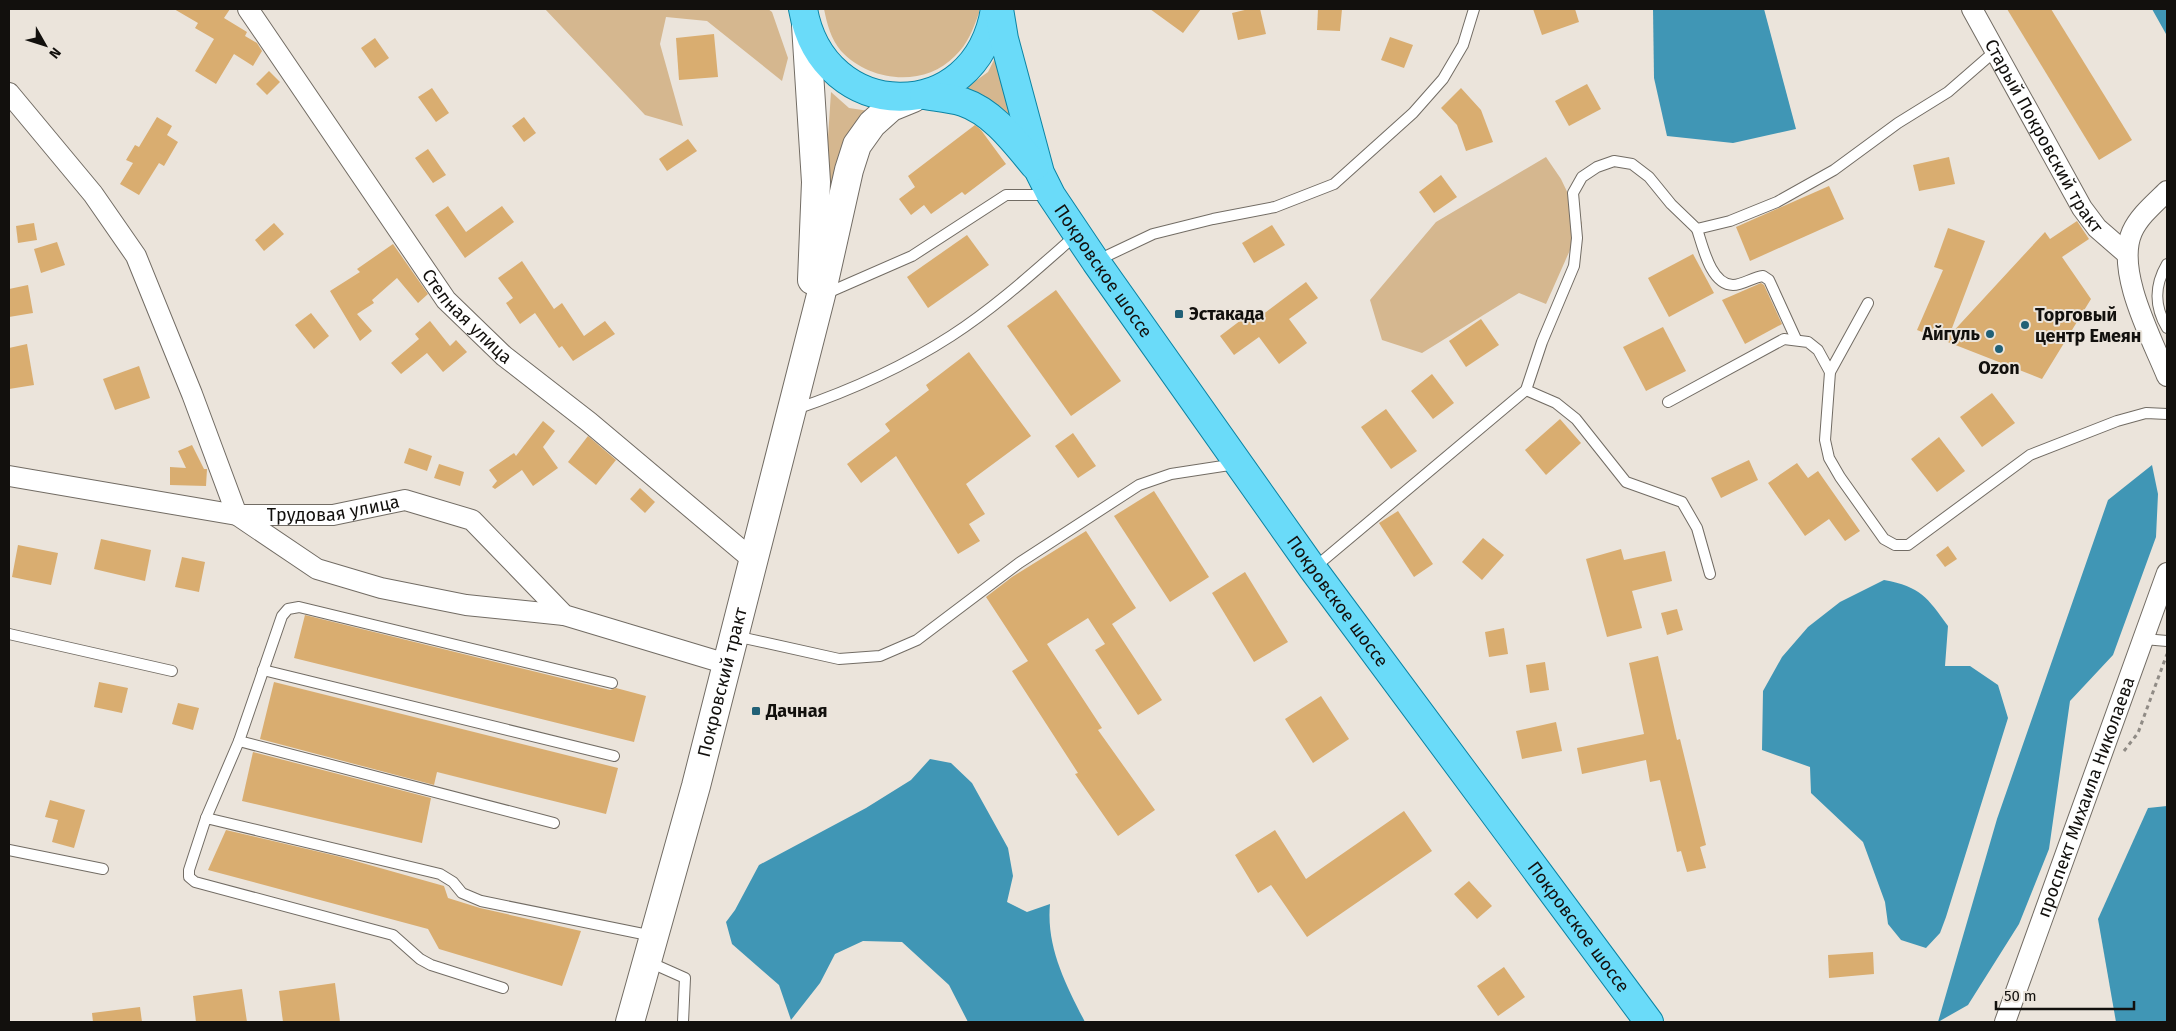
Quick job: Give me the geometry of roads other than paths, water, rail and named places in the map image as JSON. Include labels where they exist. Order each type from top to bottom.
[{"type":"main road","points":[[809,339],[821,295],[849,170],[857,145],[872,124],[891,107],[956,80],[976,59],[992,30],[995,9]]},
{"type":"main road","name":"Покровское шоссе","points":[[999,9],[1004,39],[1046,184]]},
{"type":"main road","points":[[805,17],[816,182],[809,339]]},
{"type":"main road","name":"Покровское шоссе","points":[[805,17],[819,52],[839,73],[861,89],[885,96],[919,96],[963,102],[983,112],[1009,135],[1046,184],[1077,235],[1313,569],[1649,1022]]},
{"type":"main road","name":"Покровский тракт","points":[[630,1022],[727,664],[809,339]]},
{"type":"street","name":"Степная улица","points":[[248,9],[446,300],[504,356],[590,422],[752,560]]},
{"type":"street","name":"Старый Покровский тракт","points":[[1972,9],[1994,52],[2082,208],[2097,228],[2127,254]]},
{"type":"street","points":[[9,93],[93,194],[136,256],[192,394],[237,515]]},
{"type":"street","points":[[2167,191],[2148,209],[2132,232],[2127,254],[2140,311],[2167,376]]},
{"type":"street","name":"Трудовая улица","points":[[9,476],[237,515],[333,515],[405,500],[472,520],[564,615]]},
{"type":"street","name":"Трудовая улица","points":[[237,515],[317,569],[380,588],[466,605],[564,615],[727,664]]},
{"type":"street","name":"проспект Михаила Николаева","points":[[2005,1022],[2167,573]]},
{"type":"lane","points":[[1096,262],[1153,234],[1213,219],[1275,207],[1334,184],[1413,113],[1443,79],[1463,45],[1474,9]]},
{"type":"lane","points":[[1697,229],[1730,221],[1777,202],[1834,170],[1898,123],[1948,92],[1994,52]]},
{"type":"lane","points":[[1313,569],[1526,390],[1542,342],[1574,266],[1577,238],[1573,193],[1582,177],[1597,167],[1614,160],[1632,164],[1649,177],[1671,204],[1697,229],[1715,277],[1725,284],[1735,285],[1763,276],[1769,280],[1796,339]]},
{"type":"lane","points":[[821,295],[912,256],[1006,195],[1046,184]]},
{"type":"lane","points":[[792,410],[834,396],[894,368],[951,336],[996,304],[1077,235]]},
{"type":"lane","points":[[2167,264],[2156,288],[2159,314],[2167,328]]},
{"type":"lane","points":[[1868,303],[1830,372],[1826,440],[1828,458],[1884,539],[1895,545],[1908,545],[2030,454],[2117,421],[2146,413],[2167,414]]},
{"type":"lane","points":[[1668,402],[1784,339],[1808,342],[1818,350],[1830,372]]},
{"type":"lane","points":[[1526,390],[1556,403],[1576,419],[1626,482],[1682,502],[1696,528],[1710,574]]},
{"type":"lane","points":[[734,636],[839,659],[880,656],[917,640],[1019,563],[1139,485],[1171,474],[1237,463]]},
{"type":"lane","points":[[503,988],[431,965],[420,959],[393,935],[195,882],[189,877],[189,870],[206,818],[239,741],[282,616],[288,610],[299,606],[612,683]]},
{"type":"lane","points":[[9,634],[172,671]]},
{"type":"lane","points":[[2144,638],[2167,641]]},
{"type":"lane","points":[[263,670],[614,756]]},
{"type":"lane","points":[[239,741],[554,823]]},
{"type":"lane","points":[[206,818],[440,874],[453,882],[462,893],[482,901],[651,949],[685,978],[683,1022]]},
{"type":"lane","points":[[9,850],[103,869]]},
{"type":"water","points":[[1653,9],[1764,9],[1796,129],[1733,143],[1667,136],[1654,78]]},
{"type":"water","points":[[2152,9],[2167,9],[2167,37],[2166,34]]},
{"type":"water","points":[[2152,465],[2158,494],[2156,537],[2113,655],[2070,701],[2049,849],[2019,924],[1968,1005],[1938,1022],[1997,819],[2108,500]]},
{"type":"water","points":[[1884,580],[1907,586],[1928,601],[1948,626],[1945,666],[1970,666],[1998,685],[2008,718],[1946,917],[1940,933],[1926,948],[1901,940],[1888,924],[1885,902],[1863,842],[1811,793],[1810,767],[1762,750],[1763,691],[1782,657],[1808,627],[1840,602]]},
{"type":"water","points":[[930,759],[951,763],[972,783],[1008,848],[1013,876],[1007,902],[1027,912],[1050,904],[1051,935],[1054,950],[1071,994],[1085,1022],[968,1022],[949,985],[902,942],[863,941],[835,954],[820,983],[791,1020],[779,985],[732,944],[726,922],[735,910],[759,865],[866,808],[911,780]]},
{"type":"water","points":[[2167,806],[2167,1022],[2116,1022],[2098,919],[2148,808]]},
{"type":"place","name":"Эстакада","points":[[1179,314]]},
{"type":"place","name":"Торговый центр Емеян","points":[[2025,325]]},
{"type":"place","name":"Айгуль","points":[[1990,334]]},
{"type":"place","name":"Ozon","points":[[1999,349]]},
{"type":"place","name":"Дачная","points":[[756,711]]}]
